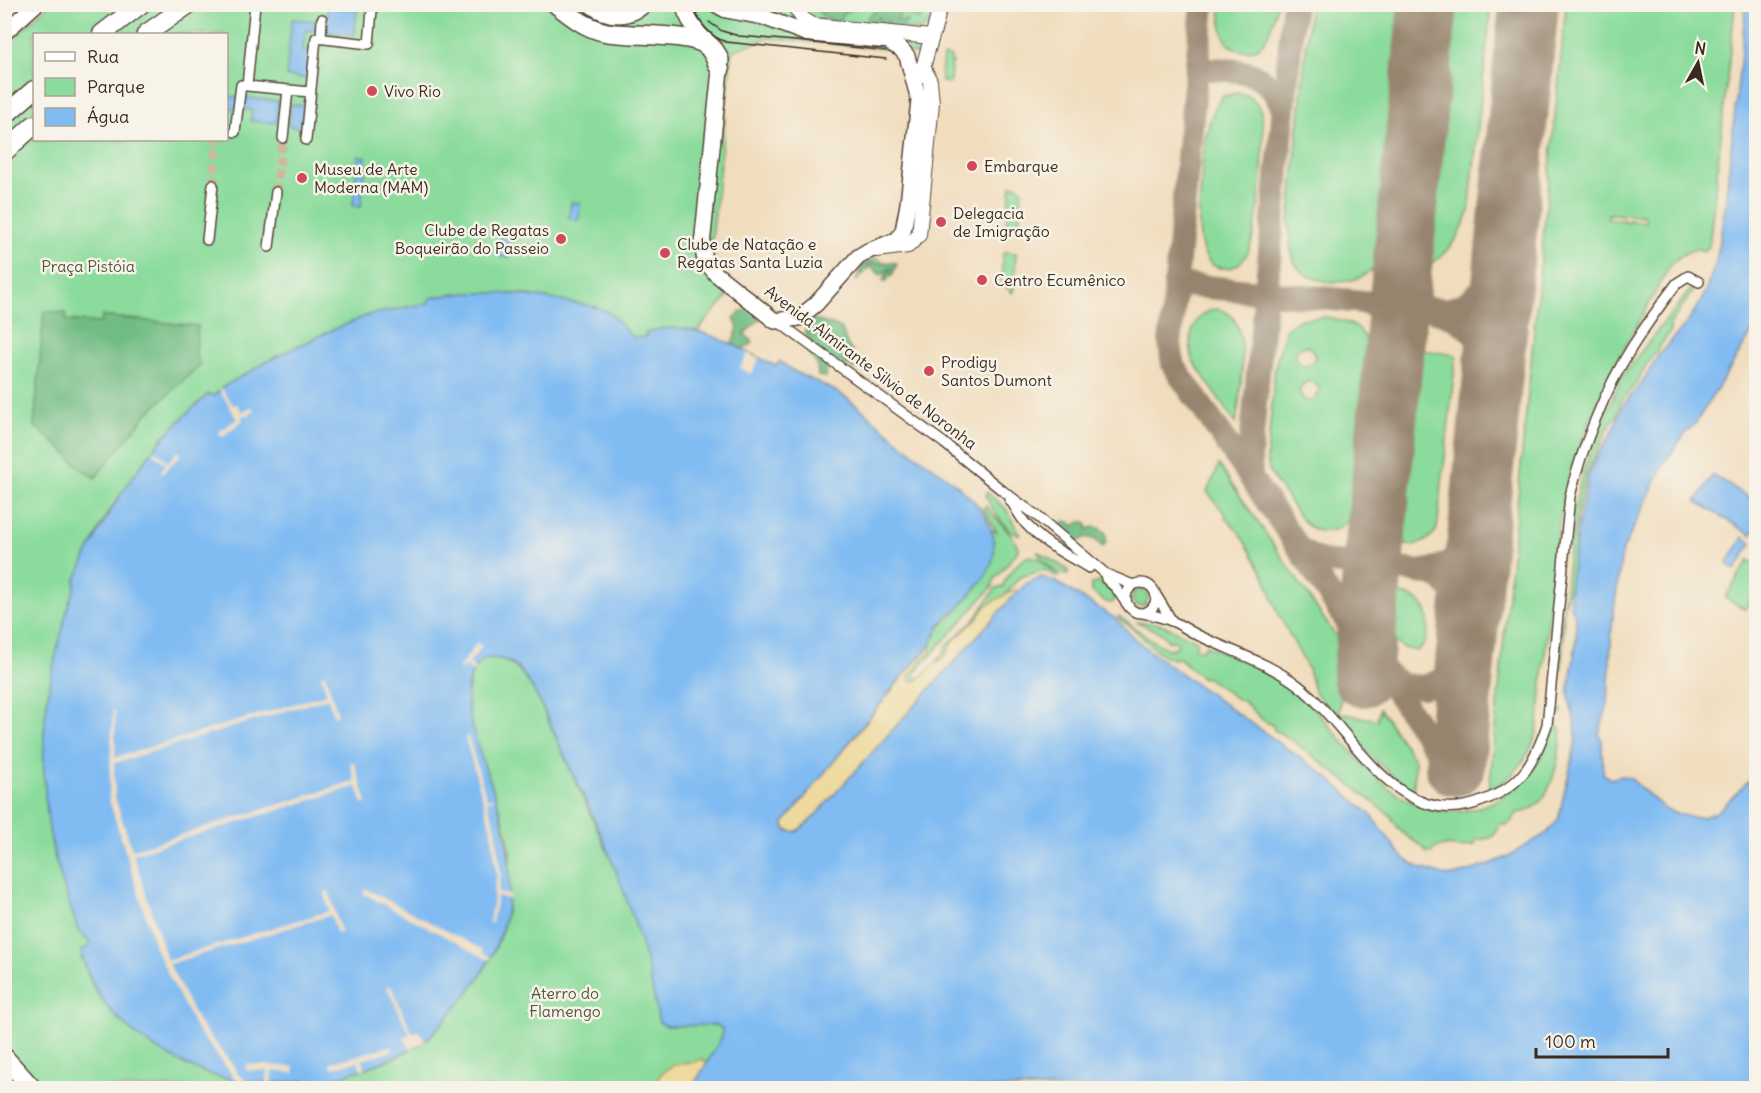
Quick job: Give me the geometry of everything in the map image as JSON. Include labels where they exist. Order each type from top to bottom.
[{"type":"highway","points":[[103,33],[141,4]]},
{"type":"highway","points":[[147,33],[189,4]]},
{"type":"highway","points":[[556,4],[578,20],[604,32],[678,38],[702,43],[709,48],[720,70]]},
{"type":"highway","points":[[592,4],[604,12],[616,14],[634,11],[643,4]]},
{"type":"highway","points":[[4,116],[33,91]]},
{"type":"highway","points":[[4,152],[33,126]]},
{"type":"highway","points":[[4,1057],[32,1089]]},
{"type":"main road","points":[[4,33],[36,4]]},
{"type":"main road","name":"Avenida Almirante Silvio de Noronha","points":[[683,4],[687,16],[698,33],[717,50],[721,60],[702,244],[705,260],[716,274],[775,321]]},
{"type":"main road","points":[[715,4],[731,12],[758,16],[816,35],[894,44],[907,56],[919,100],[903,231],[897,240],[858,257],[816,304],[798,318],[775,321]]},
{"type":"street","points":[[731,12],[768,4]]},
{"type":"street","points":[[794,4],[803,19],[813,25],[932,37]]},
{"type":"street","points":[[919,100],[923,66],[940,4]]},
{"type":"street","points":[[247,86],[255,8]]},
{"type":"street","points":[[306,140],[316,38],[321,35],[369,44],[372,10]]},
{"type":"street","points":[[321,35],[322,20]]},
{"type":"street","points":[[914,36],[936,23]]},
{"type":"street","points":[[868,251],[905,247],[912,244],[918,235],[932,103],[930,81],[923,66]]},
{"type":"street","points":[[235,132],[241,85],[310,92]]},
{"type":"street","points":[[283,138],[288,90]]},
{"type":"street","points":[[207,240],[213,185]]},
{"type":"street","points":[[269,247],[276,192]]},
{"type":"street","name":"Avenida Almirante Silvio de Noronha","points":[[1003,492],[1025,522],[1038,535],[1058,551],[1110,582],[1133,611],[1172,621],[1265,666],[1299,686],[1377,771],[1407,794],[1434,805],[1459,807],[1479,803],[1504,791],[1529,766],[1537,754],[1547,725],[1570,496],[1605,396],[1631,348],[1677,283],[1688,276],[1699,282]]},
{"type":"street","points":[[798,318],[798,338]]},
{"type":"street","name":"Avenida Almirante Silvio de Noronha","points":[[775,321],[940,440],[1106,574],[1133,585],[1145,583],[1154,590],[1172,621]]},
{"type":"street","points":[[1126,603],[1126,592],[1133,585]]},
{"type":"street","points":[[1143,613],[1154,604],[1156,595]]},
{"type":"green space","name":"Praça Pistóia","points":[[49,4],[788,4],[795,17],[923,42],[921,55],[888,49],[767,38],[732,51],[711,249],[730,294],[697,331],[661,329],[640,339],[630,335],[609,313],[596,307],[523,294],[456,294],[429,303],[369,315],[279,355],[221,388],[214,396],[208,394],[163,437],[104,519],[75,581],[76,587],[69,602],[48,701],[44,733],[44,768],[52,846],[85,938],[89,941],[89,948],[82,958],[90,980],[109,1008],[124,1023],[161,1051],[202,1071],[222,1078],[258,1083],[306,1080],[309,1088],[5,1088],[5,47]]},
{"type":"green space","points":[[808,5],[933,5],[930,22],[921,31],[813,19]]},
{"type":"green space","points":[[809,5],[842,5],[851,10],[843,13],[839,21],[835,21]]},
{"type":"green space","points":[[868,5],[916,5],[916,12],[922,17],[919,20],[902,12],[896,20],[907,20],[905,25],[895,28],[890,27],[887,23],[881,26],[878,25],[879,17],[871,23],[868,22],[867,18],[875,11]]},
{"type":"green space","points":[[1220,5],[1277,5],[1267,37],[1262,44],[1248,51],[1232,47],[1222,30]]},
{"type":"green space","points":[[1310,5],[1403,5],[1379,256],[1374,267],[1365,275],[1354,280],[1340,282],[1314,278],[1304,273],[1296,265],[1290,244],[1289,223]]},
{"type":"green space","points":[[1454,5],[1491,5],[1469,212],[1454,242],[1429,266]]},
{"type":"green space","points":[[1566,5],[1735,5],[1709,247],[1703,251],[1699,249],[1687,252],[1671,264],[1609,375],[1572,466],[1557,534],[1537,733],[1519,767],[1506,780],[1489,791]],"holes":[[[1608,214],[1645,216],[1646,222],[1628,220],[1628,223],[1625,223],[1625,220],[1608,219]]]},
{"type":"green space","points":[[943,56],[951,57],[953,63],[950,83],[942,82]]},
{"type":"green space","points":[[1239,93],[1249,96],[1260,109],[1263,159],[1251,242],[1246,256],[1240,263],[1229,268],[1218,267],[1204,254],[1199,231],[1199,207],[1204,145],[1211,119],[1223,96]]},
{"type":"green space","points":[[1011,185],[1022,189],[1019,224],[1006,225]]},
{"type":"green space","points":[[1016,253],[1012,293],[1001,282],[1003,254]]},
{"type":"green space","points":[[875,258],[884,262],[897,263],[893,273],[885,282],[883,280],[886,275],[883,273],[881,275],[870,266],[856,281],[862,265]]},
{"type":"green space","points":[[871,262],[897,264],[885,282],[883,280],[891,268],[881,275],[870,266],[860,273],[860,268]]},
{"type":"green space","points":[[1694,285],[1697,286],[1670,324],[1670,332],[1646,365],[1638,381],[1621,401],[1617,415],[1611,422],[1587,473],[1579,506],[1570,584],[1564,606],[1562,667],[1558,677],[1556,704],[1563,712],[1559,714],[1553,710],[1573,512],[1583,471],[1622,376]]},
{"type":"green space","points":[[1215,309],[1228,313],[1236,324],[1241,339],[1242,376],[1236,424],[1193,361],[1191,353],[1191,337],[1196,323],[1207,312]]},
{"type":"green space","points":[[753,310],[760,319],[744,334],[752,344],[742,349],[732,344],[738,328],[734,318],[742,311]]},
{"type":"green space","points":[[44,311],[66,313],[66,320],[101,323],[102,316],[198,326],[196,353],[200,365],[147,414],[95,478],[79,467],[34,426]]},
{"type":"green space","points":[[1326,317],[1351,324],[1362,333],[1368,347],[1369,357],[1353,512],[1344,524],[1331,531],[1316,530],[1303,521],[1274,479],[1267,459],[1275,368],[1286,328],[1301,319]],"holes":[[[1304,346],[1310,347],[1315,356],[1313,362],[1307,366],[1300,364],[1295,356],[1298,349]],[[1308,381],[1319,388],[1318,395],[1311,401],[1304,400],[1299,391]]]},
{"type":"green space","points":[[810,318],[841,328],[852,351],[851,362],[855,369],[839,362],[827,362],[826,377],[818,376],[817,364],[806,349],[811,343],[805,332]]},
{"type":"green space","points":[[1420,350],[1456,356],[1437,529],[1421,543],[1405,545],[1400,542]]},
{"type":"green space","points":[[1219,465],[1346,651],[1339,713],[1377,720],[1380,709],[1415,760],[1414,791],[1395,778],[1372,757],[1314,691],[1308,669],[1278,613],[1264,575],[1239,532],[1207,492]]},
{"type":"green space","points":[[987,492],[1006,509],[1020,535],[1009,529],[1000,519],[986,496]]},
{"type":"green space","points":[[986,506],[1015,540],[1018,551],[994,580],[993,586],[916,672],[914,677],[919,678],[916,681],[909,681],[909,676],[930,651],[939,627],[950,618],[982,580],[992,562],[994,551],[991,529],[997,532],[983,508]]},
{"type":"green space","points":[[1064,521],[1074,526],[1084,521],[1087,523],[1087,529],[1100,528],[1106,534],[1106,543],[1102,547],[1096,540],[1086,537],[1077,542],[1059,531]]},
{"type":"green space","points":[[1038,552],[1068,570],[1068,575],[1051,567]]},
{"type":"green space","points":[[1030,556],[1038,558],[1059,576],[1044,570],[1020,577],[1003,597],[987,605],[977,619],[952,642],[946,655],[935,664],[947,645],[975,619],[996,588],[1003,587],[1014,568]]},
{"type":"green space","points":[[1749,560],[1756,565],[1756,591],[1745,609],[1725,598]]},
{"type":"green space","points":[[1099,582],[1110,589],[1115,599],[1112,603],[1106,602],[1091,591],[1091,584]]},
{"type":"green space","points":[[1140,590],[1148,598],[1140,606],[1132,598]]},
{"type":"green space","points":[[1390,592],[1407,595],[1424,606],[1427,613],[1428,630],[1424,644],[1417,651],[1404,648],[1386,636]]},
{"type":"green space","points":[[1119,616],[1164,648],[1177,647],[1178,643],[1168,641],[1157,631],[1137,622],[1161,624],[1197,641],[1195,647],[1202,651],[1206,645],[1261,669],[1292,687],[1375,775],[1412,802],[1433,810],[1456,812],[1480,807],[1498,799],[1529,775],[1542,756],[1552,729],[1559,727],[1562,731],[1561,742],[1552,782],[1538,804],[1529,810],[1517,813],[1506,825],[1500,823],[1498,830],[1491,838],[1475,840],[1475,845],[1458,848],[1450,845],[1435,848],[1431,853],[1426,852],[1395,824],[1390,815],[1289,738],[1274,730],[1273,725],[1263,720],[1246,703],[1206,677],[1199,676],[1177,657],[1174,659],[1161,653],[1118,618]]},
{"type":"green space","name":"Aterro do Flamengo","points":[[486,658],[496,658],[514,666],[534,690],[620,879],[641,942],[709,1025],[717,1025],[722,1029],[722,1037],[692,1088],[325,1088],[334,1084],[335,1078],[392,1058],[427,1039],[474,985],[499,939],[505,917],[510,854],[507,833],[474,735],[469,711],[468,689],[479,662]]},
{"type":"sand","points":[[1013,590],[1018,591],[837,794],[802,829],[793,832],[785,829],[784,823],[799,802],[931,644],[930,651],[909,676],[909,681],[916,681],[946,655],[952,642],[977,619],[987,605]]},
{"type":"sand","points":[[701,1059],[708,1062],[692,1088],[655,1088],[658,1077],[666,1069]]},
{"type":"water","points":[[1746,5],[1756,5],[1756,326],[1695,424],[1686,432],[1664,464],[1622,552],[1612,624],[1608,703],[1599,734],[1602,741],[1603,773],[1610,779],[1622,776],[1630,778],[1666,810],[1689,817],[1703,817],[1717,812],[1756,774],[1756,1088],[692,1088],[722,1037],[722,1029],[717,1025],[666,1026],[659,1022],[646,960],[632,915],[594,819],[532,687],[516,666],[506,660],[494,658],[482,660],[476,666],[470,677],[467,693],[471,724],[504,829],[509,858],[510,886],[506,912],[499,938],[488,963],[472,988],[430,1036],[391,1058],[335,1078],[334,1085],[325,1088],[309,1088],[306,1080],[274,1083],[242,1081],[201,1071],[160,1051],[124,1024],[97,992],[81,954],[82,949],[89,947],[89,941],[77,927],[53,851],[46,806],[44,768],[44,729],[52,673],[75,581],[87,554],[115,503],[148,457],[166,435],[209,394],[214,396],[221,388],[279,355],[369,315],[428,303],[430,298],[466,293],[502,293],[587,305],[613,316],[635,338],[663,329],[681,328],[714,336],[776,366],[780,361],[800,374],[839,393],[856,405],[903,445],[962,489],[986,517],[993,533],[994,551],[993,560],[985,576],[956,611],[950,613],[939,627],[931,644],[784,823],[787,831],[797,832],[813,818],[1018,591],[1029,582],[1041,577],[1056,582],[1115,618],[1136,640],[1156,656],[1325,775],[1371,815],[1405,859],[1418,867],[1454,876],[1507,857],[1547,833],[1558,820],[1573,755],[1576,729],[1569,701],[1569,688],[1576,645],[1576,622],[1570,607],[1570,584],[1578,526],[1589,474],[1612,433],[1623,405],[1642,383],[1658,356],[1686,324],[1703,298],[1716,262],[1724,214]]},
{"type":"water","points":[[328,7],[357,10],[354,35],[306,30],[303,51],[310,52],[308,79],[286,76],[292,19],[326,22]]},
{"type":"water","points":[[228,96],[278,101],[276,123],[251,121],[252,110],[228,108]]},
{"type":"water","points":[[291,104],[306,106],[303,128],[289,126]]},
{"type":"water","points":[[358,156],[366,157],[361,207],[353,206]]},
{"type":"water","points":[[571,202],[580,203],[579,220],[569,219]]},
{"type":"water","points":[[500,237],[511,239],[509,258],[498,256]]},
{"type":"water","points":[[1713,475],[1756,502],[1756,526],[1751,535],[1696,501]]},
{"type":"water","points":[[1743,537],[1752,543],[1735,570],[1727,564]]},
{"type":"pier","points":[[748,353],[759,359],[751,374],[740,368]]},
{"type":"pier","points":[[221,388],[233,405],[237,404],[242,412],[252,407],[254,409],[248,416],[246,414],[241,417],[243,420],[222,437],[219,432],[237,419],[219,389]]},
{"type":"pier","points":[[153,450],[168,462],[178,451],[181,454],[163,473],[161,471],[166,464],[152,452]]},
{"type":"pier","points":[[477,643],[482,646],[469,663],[475,669],[473,672],[466,665],[461,670],[459,668]]},
{"type":"pier","points":[[325,674],[338,715],[334,716],[328,698],[114,763],[115,798],[132,850],[355,781],[350,763],[354,762],[367,803],[363,804],[357,786],[133,854],[167,960],[329,911],[325,892],[329,891],[341,932],[337,934],[331,915],[169,964],[198,1022],[237,1073],[247,1082],[240,1081],[234,1077],[195,1027],[157,952],[109,799],[113,710],[115,711],[115,758],[327,694],[321,675]]},
{"type":"pier","points":[[468,736],[487,799],[496,798],[487,802],[496,828],[501,876],[498,893],[510,895],[510,899],[497,896],[492,923],[489,923],[497,875],[491,828],[465,737]]},
{"type":"pier","points":[[366,889],[483,950],[482,953],[491,957],[489,960],[363,893]]},
{"type":"pier","points":[[391,986],[412,1033],[419,1031],[425,1041],[411,1049],[403,1038],[410,1034],[387,987]]},
{"type":"pier","points":[[391,1046],[392,1051],[362,1060],[364,1069],[361,1069],[358,1061],[332,1068],[330,1063]]},
{"type":"pier","points":[[247,1064],[294,1067],[294,1073],[272,1071],[271,1083],[267,1083],[268,1071],[246,1070]]},
{"type":"taxiway","points":[[1203,4],[1170,343],[1173,365],[1379,668],[1402,685],[1424,687],[1446,678],[1461,660],[1466,646]]},
{"type":"taxiway","points":[[1251,478],[1250,456],[1294,4]]},
{"type":"taxiway","points":[[1197,68],[1238,71],[1260,78],[1269,85],[1284,111]]},
{"type":"taxiway","points":[[1175,284],[1447,310],[1463,305],[1495,279],[1505,251]]},
{"type":"taxiway","points":[[1367,303],[1374,302],[1389,293],[1401,271]]},
{"type":"taxiway","points":[[1365,303],[1384,312],[1388,317],[1395,343]]},
{"type":"taxiway","points":[[1435,311],[1462,323],[1479,342],[1488,367],[1491,396]]},
{"type":"taxiway","points":[[1349,564],[1368,548],[1377,525]]},
{"type":"taxiway","points":[[1419,572],[1440,567],[1456,558],[1468,544],[1478,525]]},
{"type":"taxiway","points":[[1300,549],[1313,558],[1323,561],[1421,572],[1434,576],[1451,589],[1468,623]]},
{"type":"taxiway","points":[[1386,677],[1441,757],[1449,759],[1456,753]]},
{"type":"runway","points":[[1362,677],[1428,4]]},
{"type":"runway","points":[[1455,766],[1529,4]]},
{"type":"tunnel","points":[[276,192],[283,138]]},
{"type":"tunnel","points":[[213,185],[217,141]]},
{"type":"tram line","points":[[4,10],[19,4]]},
{"type":"tram line","points":[[693,4],[705,28],[726,42],[886,59]]},
{"type":"tram line","points":[[709,22],[722,31],[739,36],[886,49]]},
{"type":"place","name":"Vivo Rio","points":[[372,91]]},
{"type":"place","name":"Embarque","points":[[972,166]]},
{"type":"place","name":"Museu de Arte Moderna (MAM)","points":[[302,178]]},
{"type":"place","name":"Delegacia de Imigração","points":[[941,222]]},
{"type":"place","name":"Clube de Regatas Boqueirão do Passeio","points":[[561,239]]},
{"type":"place","name":"Clube de Natação e Regatas Santa Luzia","points":[[665,253]]},
{"type":"place","name":"Centro Ecumênico","points":[[982,280]]},
{"type":"place","name":"Prodigy Santos Dumont","points":[[929,371]]}]
